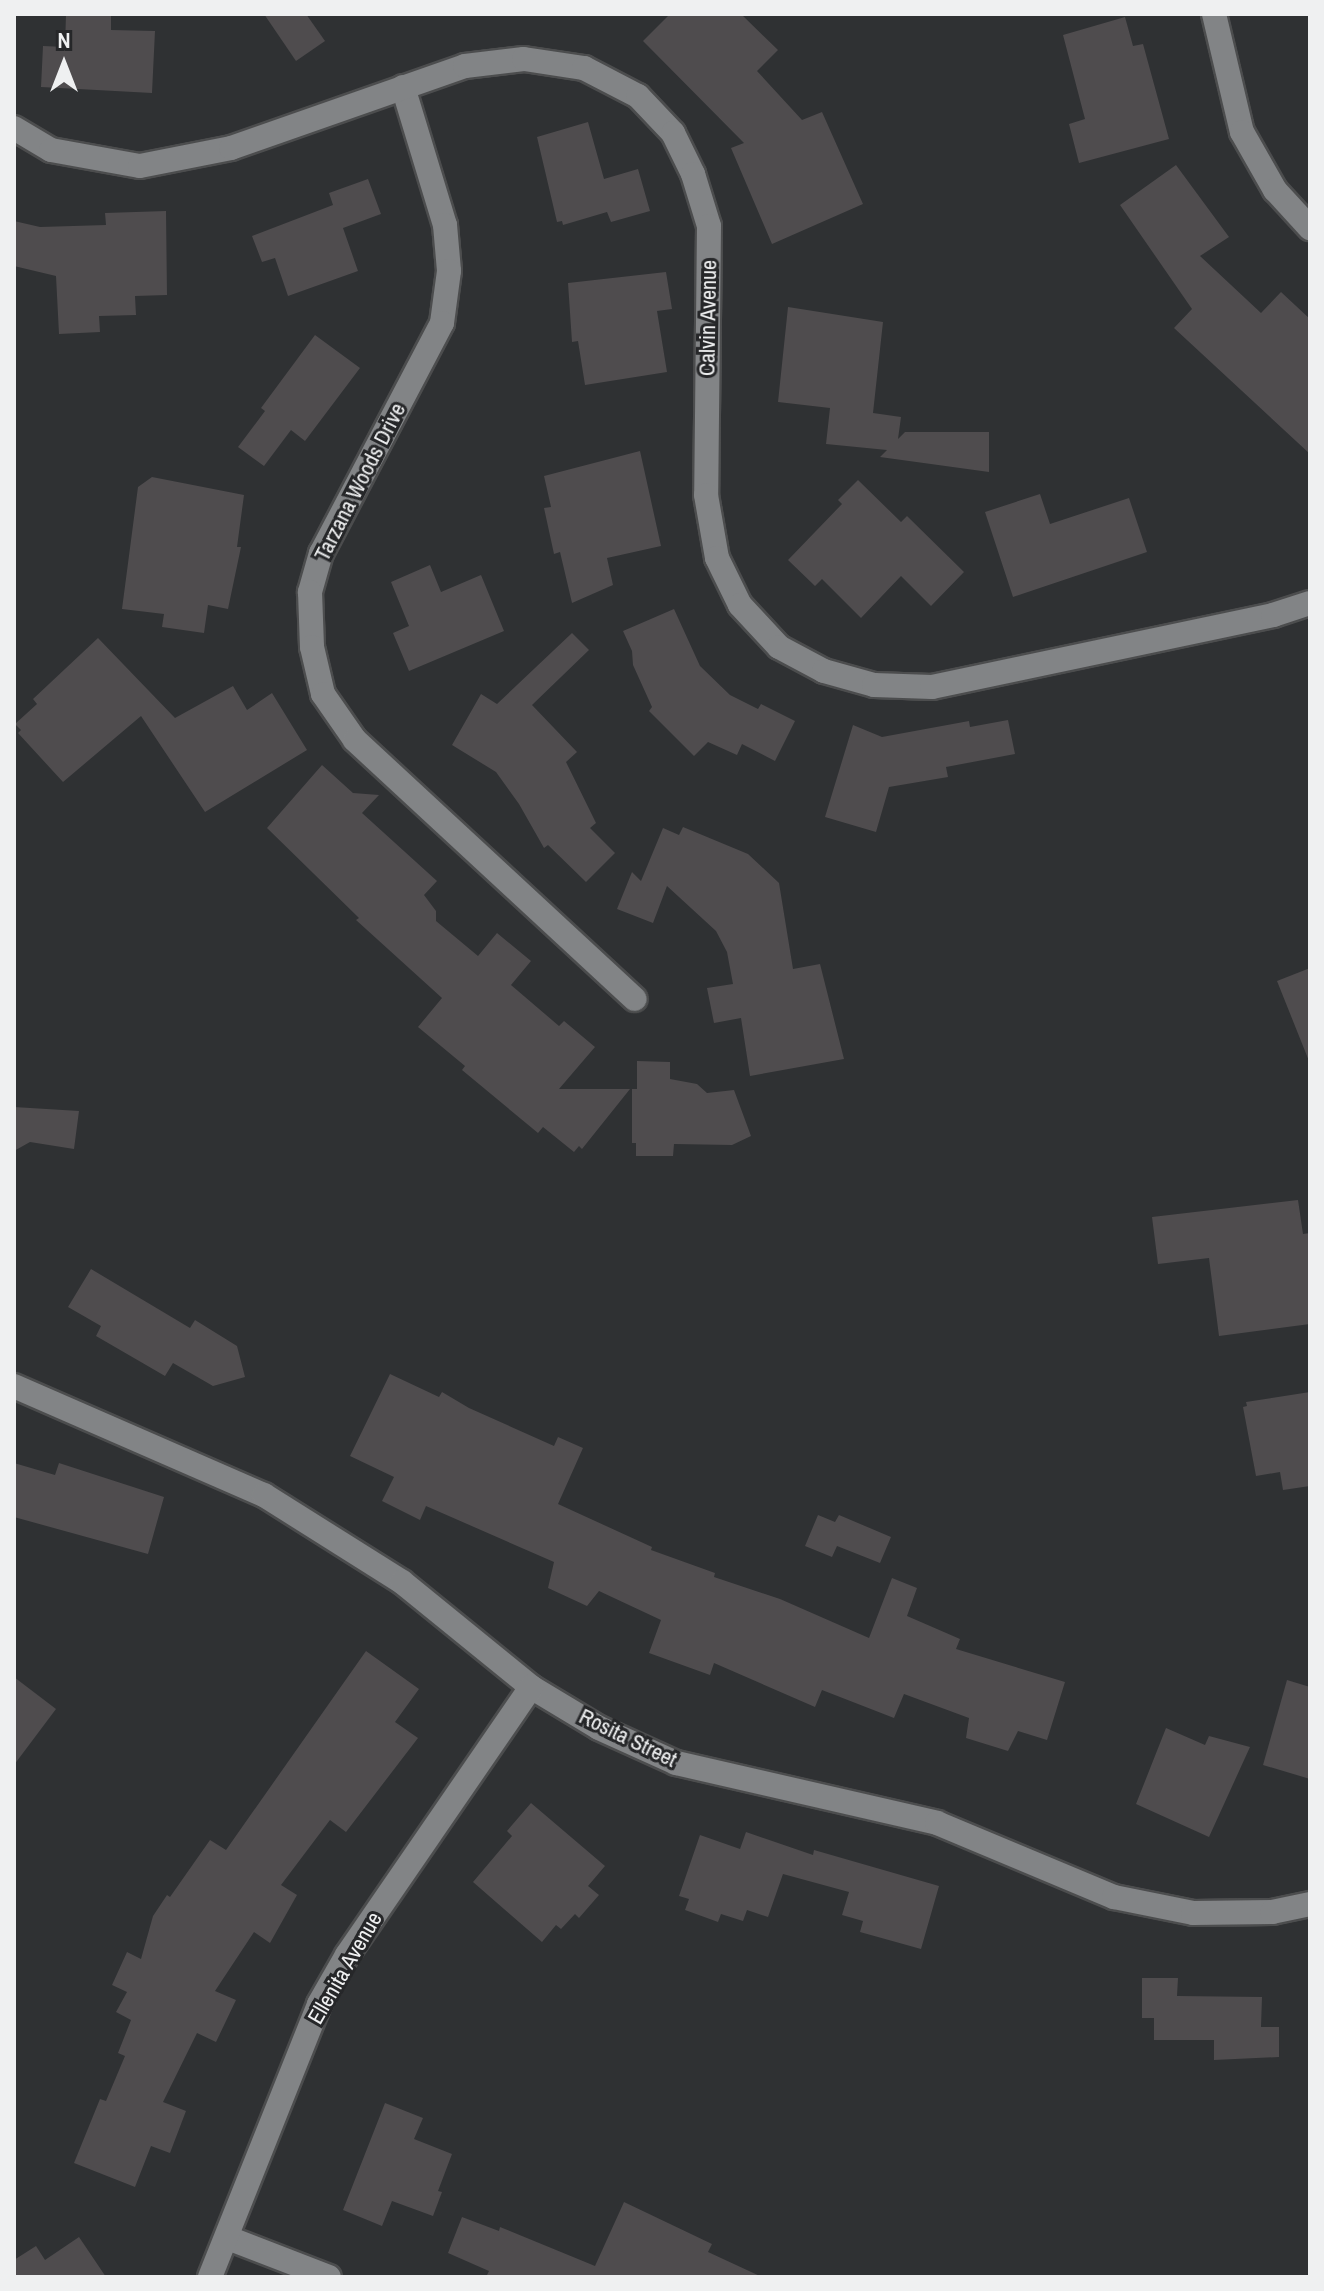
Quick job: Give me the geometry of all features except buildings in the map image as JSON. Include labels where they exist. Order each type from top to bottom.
[{"type":"street","points":[[1214,14],[1242,132],[1275,190],[1310,228]]},
{"type":"street","name":"Calvin Avenue","points":[[14,128],[51,150],[140,166],[231,148],[465,66],[524,59],[584,68],[638,96],[673,133],[693,174],[709,226],[706,495],[717,558],[740,605],[779,647],[824,671],[874,685],[932,687],[1273,615],[1310,603]]},
{"type":"street","name":"Tarzana Woods Drive","points":[[403,87],[445,225],[447,284],[442,323],[321,553],[310,592],[312,647],[323,694],[355,740],[635,999]]},
{"type":"street","name":"Rosita Street","points":[[14,1386],[264,1495],[402,1582],[531,1687],[599,1728],[676,1763],[937,1823],[1114,1897],[1193,1913],[1272,1912],[1310,1904]]},
{"type":"street","name":"Ellenita Avenue","points":[[210,2277],[319,2004],[347,1955],[531,1687]]},
{"type":"street","points":[[228,2238],[329,2277]]}]
